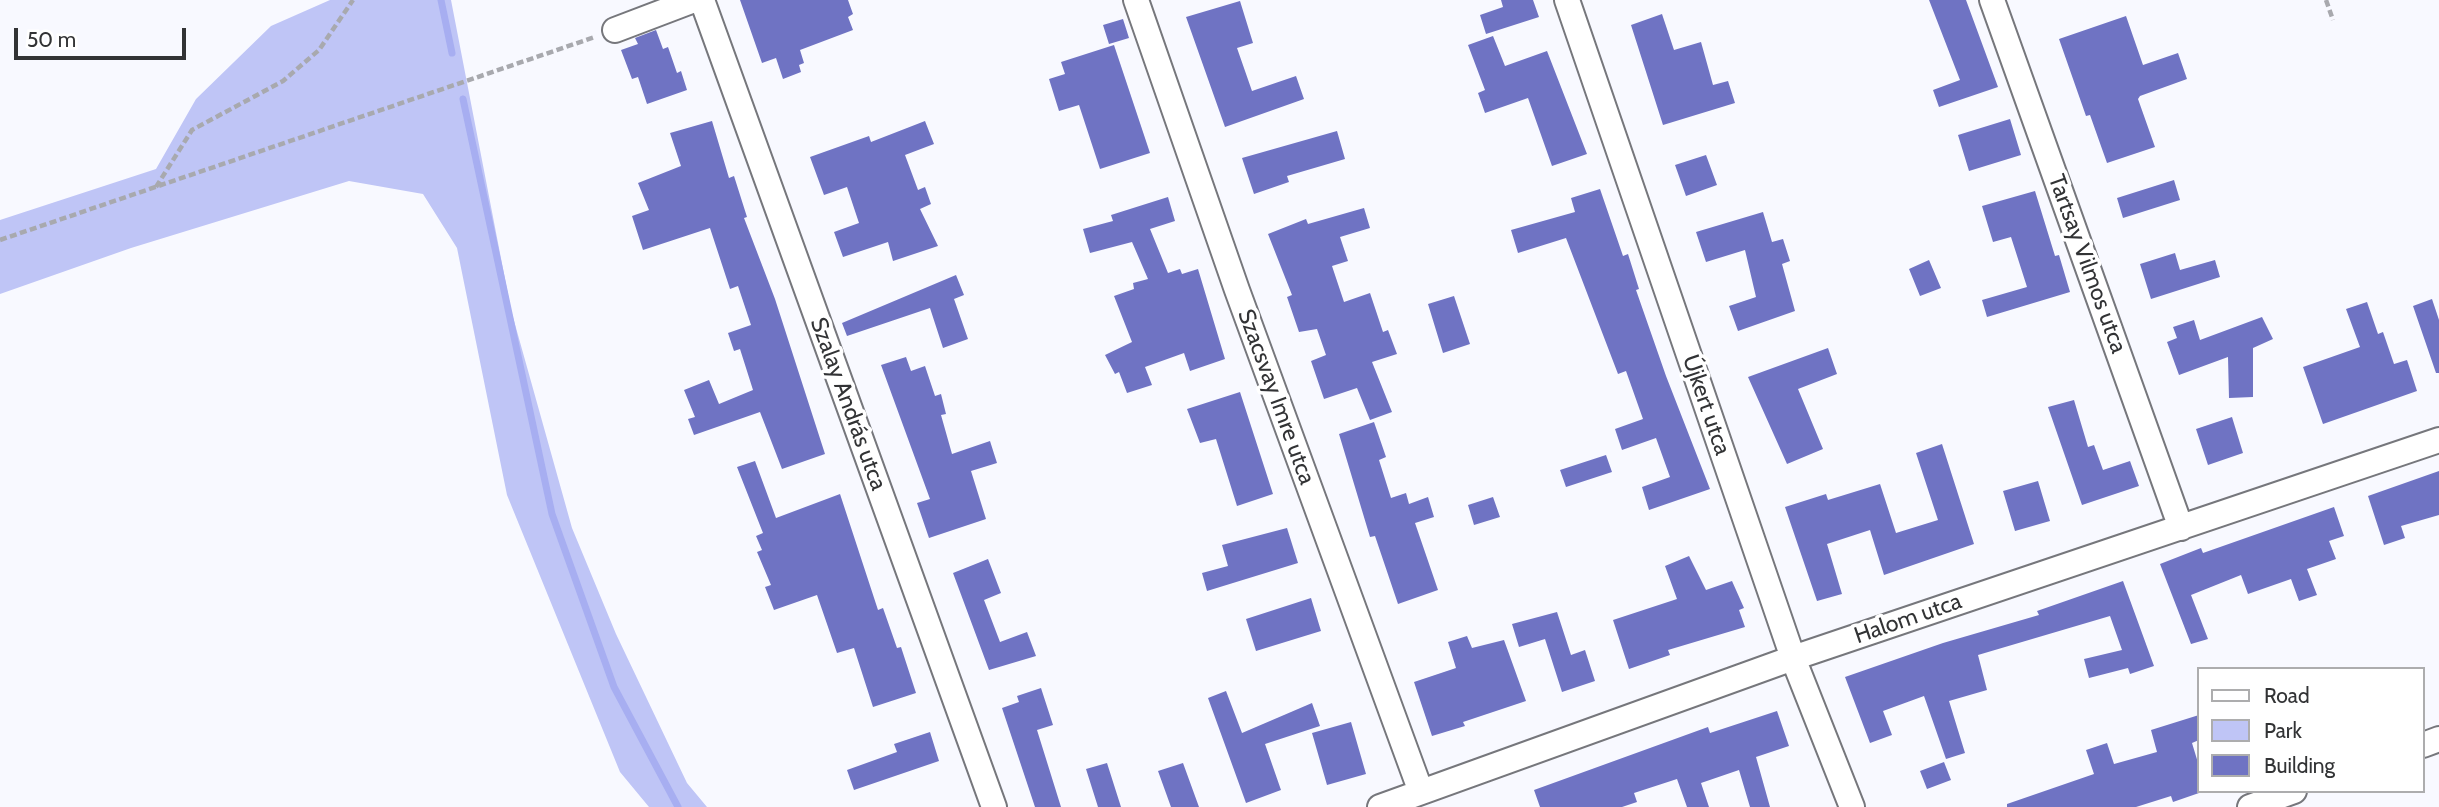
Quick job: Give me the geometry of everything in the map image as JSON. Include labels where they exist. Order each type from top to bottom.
[{"type":"street","points":[[615,30],[694,0]]},
{"type":"street","name":"Szalay András utca","points":[[702,0],[994,807]]},
{"type":"street","name":"Szacsvay Imre utca","points":[[1136,0],[1237,290],[1421,792]]},
{"type":"street","name":"Újkert utca","points":[[1567,0],[1793,658],[1852,807]]},
{"type":"street","name":"Tartsay Vilmos utca","points":[[1992,0],[2180,528]]},
{"type":"street","name":"Halom utca","points":[[1380,807],[1793,658],[2439,440]]},
{"type":"street","points":[[2250,807],[2288,793]]},
{"type":"path","points":[[156,187],[192,130],[283,81],[319,50],[353,0]]},
{"type":"path","points":[[2326,0],[2333,20]]},
{"type":"path","points":[[0,240],[615,30]]},
{"type":"green space","points":[[330,0],[451,0],[511,310],[572,528],[616,634],[687,783],[707,807],[649,807],[620,772],[507,495],[457,248],[423,194],[349,181],[131,248],[0,294],[0,220],[156,169],[196,99],[271,26]]},
{"type":"building","points":[[740,0],[848,0],[853,14],[848,17],[853,30],[800,50],[804,63],[799,65],[801,72],[783,79],[776,58],[762,63]]},
{"type":"building","points":[[1501,0],[1533,0],[1539,17],[1486,34],[1480,15],[1503,7]]},
{"type":"building","points":[[1929,0],[1966,0],[1998,87],[1939,107],[1933,90],[1960,80]]},
{"type":"building","points":[[1240,1],[1253,43],[1237,48],[1252,91],[1296,76],[1304,99],[1225,127],[1186,17]]},
{"type":"building","points":[[1662,14],[1674,50],[1701,42],[1713,85],[1728,81],[1735,103],[1663,125],[1631,25]]},
{"type":"building","points":[[2126,16],[2143,65],[2178,53],[2187,79],[2138,99],[2155,147],[2107,163],[2090,115],[2086,116],[2059,39]]},
{"type":"building","points":[[1123,19],[1129,38],[1109,44],[1103,25]]},
{"type":"building","points":[[656,30],[663,49],[668,47],[677,73],[681,71],[687,90],[647,104],[638,77],[632,79],[621,50],[638,44],[635,38]]},
{"type":"building","points":[[1493,36],[1505,66],[1547,51],[1587,154],[1552,166],[1528,98],[1485,113],[1478,93],[1485,90],[1468,45]]},
{"type":"building","points":[[1114,45],[1150,153],[1100,169],[1079,105],[1059,111],[1049,79],[1065,74],[1061,62]]},
{"type":"building","points":[[2010,119],[2021,155],[1969,171],[1958,135]]},
{"type":"building","points":[[712,121],[729,178],[734,176],[747,217],[744,218],[775,299],[825,454],[782,469],[760,412],[694,435],[688,419],[695,417],[684,390],[709,380],[719,404],[753,390],[740,349],[734,351],[728,333],[751,325],[738,286],[730,289],[710,228],[643,250],[632,216],[649,210],[638,183],[681,166],[670,133]]},
{"type":"building","points":[[925,121],[934,144],[905,155],[918,190],[925,187],[931,204],[920,209],[938,246],[893,261],[888,242],[843,257],[834,232],[859,223],[847,187],[824,195],[810,157],[869,136],[871,142]]},
{"type":"building","points":[[1337,131],[1345,159],[1287,176],[1289,182],[1254,194],[1242,158]]},
{"type":"building","points":[[1706,155],[1717,185],[1686,196],[1675,165]]},
{"type":"building","points":[[2174,180],[2180,200],[2123,218],[2117,198]]},
{"type":"building","points":[[1600,189],[1623,256],[1628,254],[1639,289],[1636,290],[1666,376],[1710,489],[1649,510],[1642,487],[1670,477],[1656,438],[1622,450],[1615,429],[1643,419],[1626,371],[1618,374],[1566,238],[1518,253],[1511,230],[1575,212],[1571,198]]},
{"type":"building","points":[[2035,191],[2055,256],[2059,255],[2070,292],[1987,317],[1982,300],[2027,287],[2011,237],[1993,242],[1982,206]]},
{"type":"building","points":[[1168,197],[1175,221],[1150,229],[1168,273],[1180,269],[1182,274],[1198,269],[1225,359],[1190,371],[1184,353],[1145,367],[1152,385],[1127,393],[1119,372],[1115,374],[1105,355],[1132,342],[1114,296],[1134,289],[1133,283],[1148,279],[1132,242],[1090,253],[1083,229],[1113,221],[1111,215]]},
{"type":"building","points":[[1364,208],[1370,228],[1340,237],[1348,261],[1332,266],[1344,302],[1370,293],[1383,332],[1388,330],[1397,354],[1372,362],[1392,412],[1370,420],[1357,388],[1324,399],[1311,361],[1326,355],[1317,329],[1299,332],[1287,297],[1292,295],[1268,234],[1306,219],[1308,224]]},
{"type":"building","points":[[1763,212],[1772,242],[1783,239],[1790,261],[1782,264],[1795,311],[1738,331],[1729,306],[1756,297],[1745,250],[1706,262],[1696,232]]},
{"type":"building","points":[[2175,253],[2180,270],[2215,260],[2220,277],[2151,299],[2140,264]]},
{"type":"building","points":[[1929,260],[1941,288],[1920,296],[1909,269]]},
{"type":"building","points":[[956,275],[964,295],[954,299],[968,339],[943,348],[930,308],[847,336],[842,323]]},
{"type":"building","points":[[1454,296],[1470,344],[1443,353],[1428,304]]},
{"type":"building","points":[[2432,299],[2439,320],[2439,373],[2436,373],[2413,306]]},
{"type":"building","points":[[2367,302],[2378,334],[2383,332],[2394,364],[2407,360],[2417,391],[2323,424],[2303,367],[2360,347],[2346,309]]},
{"type":"building","points":[[2262,317],[2273,339],[2253,348],[2253,397],[2229,398],[2228,357],[2179,375],[2167,342],[2177,338],[2173,327],[2194,320],[2200,340]]},
{"type":"building","points":[[1828,348],[1837,374],[1798,389],[1823,449],[1787,464],[1748,377]]},
{"type":"building","points":[[906,357],[911,371],[925,366],[935,396],[941,394],[946,414],[941,415],[952,454],[990,441],[997,463],[971,471],[986,519],[929,538],[917,503],[930,499],[881,365]]},
{"type":"building","points":[[1240,392],[1273,494],[1237,506],[1216,439],[1200,443],[1187,409]]},
{"type":"building","points":[[2074,400],[2088,447],[2094,445],[2103,470],[2130,461],[2139,486],[2082,505],[2048,407]]},
{"type":"building","points":[[2232,417],[2243,453],[2208,465],[2196,429]]},
{"type":"building","points":[[1374,422],[1386,457],[1379,460],[1391,498],[1406,493],[1409,504],[1428,497],[1434,517],[1415,523],[1438,590],[1398,604],[1375,536],[1370,537],[1339,434]]},
{"type":"building","points":[[1942,444],[1974,544],[1884,575],[1870,530],[1827,544],[1842,594],[1817,601],[1785,507],[1826,494],[1828,500],[1880,484],[1896,533],[1938,520],[1916,453]]},
{"type":"building","points":[[1606,455],[1612,472],[1566,487],[1560,470]]},
{"type":"building","points":[[755,461],[776,518],[840,494],[878,610],[883,608],[897,648],[901,647],[916,693],[873,707],[854,648],[837,653],[817,595],[774,610],[765,587],[771,585],[757,552],[762,550],[756,536],[763,533],[737,467]]},
{"type":"building","points":[[2439,471],[2439,515],[2401,526],[2405,538],[2384,545],[2368,496]]},
{"type":"building","points":[[2038,481],[2050,521],[2015,531],[2003,491]]},
{"type":"building","points":[[1493,497],[1500,517],[1474,525],[1468,505]]},
{"type":"building","points":[[2334,507],[2344,536],[2329,541],[2336,559],[2307,569],[2317,595],[2299,601],[2291,579],[2248,594],[2241,575],[2191,595],[2208,639],[2191,644],[2160,564],[2201,548],[2203,553]]},
{"type":"building","points":[[1287,528],[1298,563],[1207,591],[1202,573],[1228,566],[1222,545]]},
{"type":"building","points":[[1689,556],[1706,590],[1732,581],[1744,608],[1739,610],[1745,627],[1668,650],[1670,655],[1629,669],[1613,620],[1677,599],[1665,566]]},
{"type":"building","points":[[988,559],[1001,593],[984,600],[1000,642],[1027,632],[1036,656],[989,670],[953,573]]},
{"type":"building","points":[[2123,581],[2154,666],[2130,674],[2128,668],[2089,678],[2084,659],[2122,650],[2110,616],[1978,655],[1987,690],[1949,701],[1965,753],[1946,759],[1924,696],[1883,711],[1892,735],[1870,743],[1845,677],[1943,643],[2039,615],[2037,611]]},
{"type":"building","points":[[1311,598],[1321,631],[1256,651],[1246,619]]},
{"type":"building","points":[[1557,612],[1571,655],[1585,650],[1595,681],[1562,692],[1545,639],[1519,647],[1512,624]]},
{"type":"building","points":[[1467,636],[1472,648],[1504,640],[1526,701],[1463,722],[1465,726],[1432,736],[1414,682],[1456,668],[1448,642]]},
{"type":"building","points":[[1041,688],[1053,725],[1037,730],[1061,807],[1035,807],[1002,708],[1019,702],[1017,696]]},
{"type":"building","points":[[1226,691],[1242,733],[1312,703],[1320,726],[1265,744],[1281,790],[1246,803],[1208,698]]},
{"type":"building","points":[[1777,711],[1789,746],[1756,757],[1770,807],[1750,807],[1739,770],[1701,783],[1709,807],[1687,807],[1677,779],[1634,793],[1637,802],[1622,807],[1540,807],[1534,790],[1708,727],[1710,733]]},
{"type":"building","points":[[2198,715],[2198,740],[2192,743],[2198,763],[2199,793],[2173,802],[2171,796],[2136,807],[2007,807],[2007,804],[2094,774],[2086,750],[2107,743],[2114,764],[2157,752],[2151,730]]},
{"type":"building","points":[[1351,722],[1366,774],[1327,785],[1312,733]]},
{"type":"building","points":[[930,732],[939,761],[854,790],[847,770],[897,752],[894,744]]},
{"type":"building","points":[[1944,762],[1951,780],[1927,789],[1920,771]]},
{"type":"building","points":[[1107,763],[1121,807],[1098,807],[1086,769]]},
{"type":"building","points":[[1183,763],[1199,807],[1171,807],[1158,771]]},
{"type":"waterway","points":[[441,0],[452,53]]},
{"type":"waterway","points":[[463,99],[552,514],[614,687],[678,807]]}]
